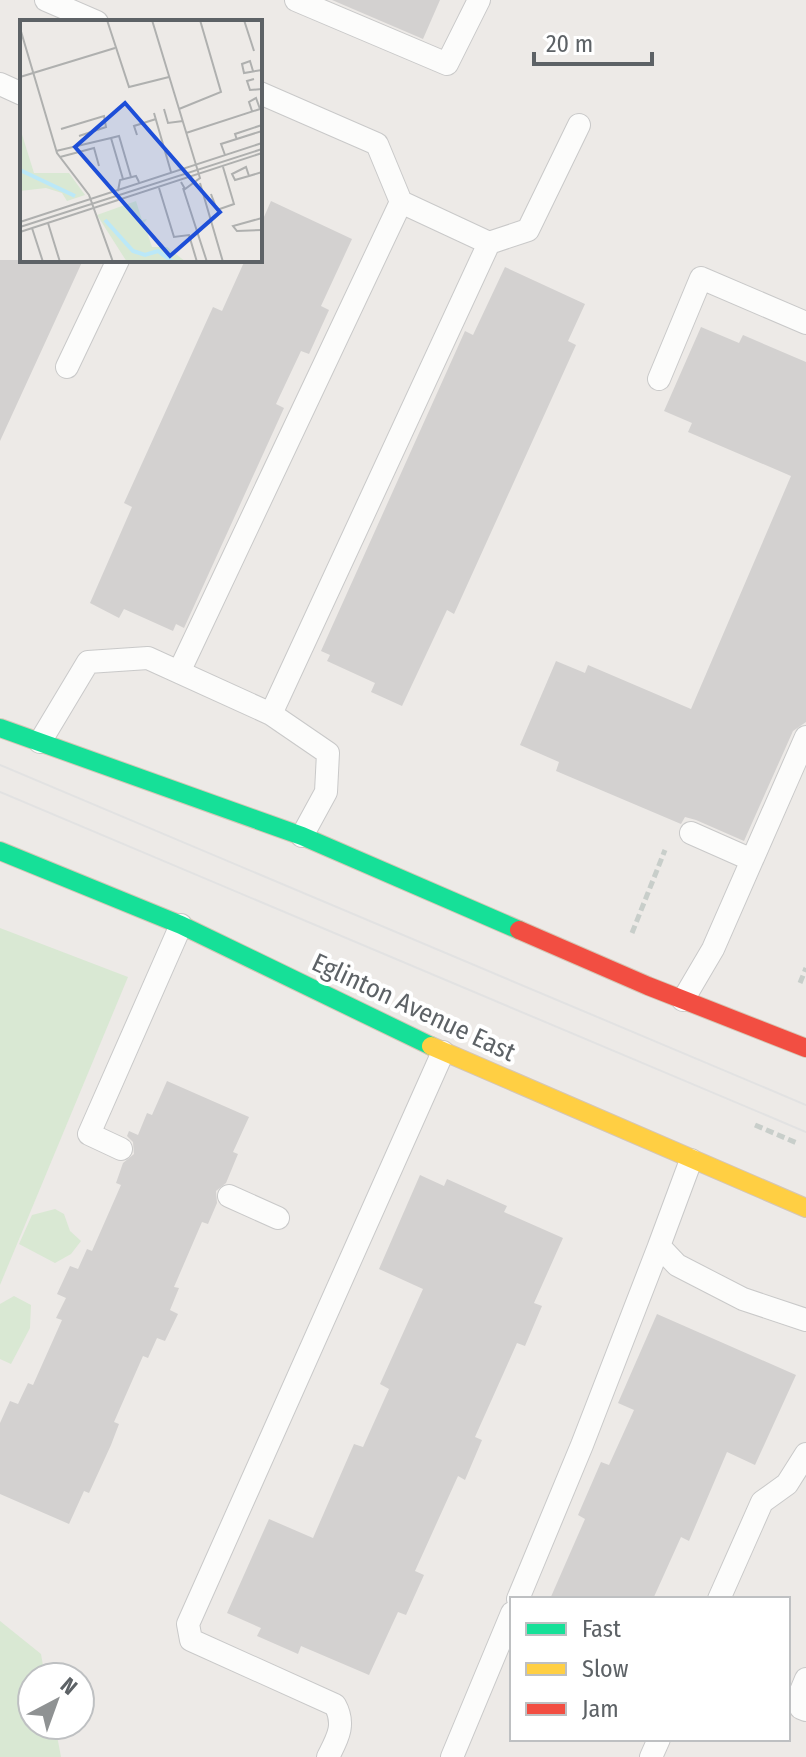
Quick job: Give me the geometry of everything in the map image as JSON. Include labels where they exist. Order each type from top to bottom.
[{"type":"main road","points":[[0,728],[302,836],[683,1000],[806,1048]]},
{"type":"main road","name":"Eglinton Avenue East","points":[[0,851],[181,925],[443,1052],[806,1208]]},
{"type":"lane","points":[[46,0],[92,20]]},
{"type":"lane","points":[[296,0],[447,64],[479,0]]},
{"type":"lane","points":[[0,84],[20,93]]},
{"type":"lane","points":[[262,94],[377,144],[401,202],[489,243],[528,230],[579,125]]},
{"type":"lane","points":[[179,672],[401,202]]},
{"type":"lane","points":[[271,714],[489,243]]},
{"type":"lane","points":[[67,367],[117,262]]},
{"type":"lane","points":[[659,379],[701,278],[806,323]]},
{"type":"lane","points":[[40,742],[88,662],[148,658],[271,714],[328,753],[326,792],[302,836]]},
{"type":"lane","points":[[683,1000],[713,949],[806,737]]},
{"type":"lane","points":[[691,833],[752,860]]},
{"type":"lane","points":[[121,1149],[89,1134],[181,925]]},
{"type":"lane","points":[[328,1757],[340,1731],[341,1716],[335,1705],[191,1640],[188,1624],[443,1052]]},
{"type":"lane","points":[[519,1597],[582,1445],[691,1160]]},
{"type":"lane","points":[[229,1196],[278,1218]]},
{"type":"lane","points":[[661,1241],[659,1246],[677,1265],[743,1299],[806,1320]]},
{"type":"lane","points":[[720,1597],[762,1502],[787,1484],[806,1454]]},
{"type":"lane","points":[[452,1757],[510,1618]]},
{"type":"lane","points":[[806,1679],[801,1691],[801,1708],[806,1710]]},
{"type":"path","points":[[613,969],[640,918],[666,845]]},
{"type":"path","points":[[800,983],[806,968]]},
{"type":"path","points":[[755,1125],[797,1143]]},
{"type":"green space","points":[[0,928],[128,977],[0,1285]]},
{"type":"green space","points":[[55,1209],[64,1214],[70,1231],[81,1241],[71,1254],[55,1263],[19,1244],[32,1215]]},
{"type":"green space","points":[[14,1296],[31,1305],[30,1328],[11,1364],[0,1359],[0,1304]]},
{"type":"green space","points":[[0,1621],[41,1654],[42,1661],[16,1661],[16,1741],[58,1741],[61,1757],[0,1757]]},
{"type":"building","points":[[332,0],[440,0],[423,39]]},
{"type":"building","points":[[271,201],[352,239],[321,306],[329,310],[309,354],[301,351],[276,404],[284,408],[184,628],[176,624],[173,631],[124,609],[119,618],[90,603],[132,507],[124,503],[213,307],[222,311],[244,262],[262,262],[262,221]]},
{"type":"building","points":[[0,260],[82,262],[0,441]]},
{"type":"building","points":[[505,267],[585,304],[568,341],[576,345],[454,614],[447,610],[402,706],[371,692],[375,683],[327,661],[330,655],[321,651],[465,331],[473,335]]},
{"type":"building","points":[[701,327],[739,343],[743,335],[806,362],[806,722],[793,731],[744,841],[685,817],[681,824],[556,771],[559,762],[520,745],[556,661],[585,673],[588,665],[691,709],[791,476],[688,432],[692,423],[664,411]]},
{"type":"building","points":[[167,1081],[249,1117],[233,1152],[238,1154],[226,1183],[216,1191],[217,1203],[208,1224],[202,1222],[174,1287],[179,1288],[170,1310],[178,1314],[165,1341],[157,1338],[148,1358],[143,1356],[114,1422],[119,1424],[111,1445],[89,1493],[84,1491],[69,1524],[0,1494],[0,1423],[10,1401],[18,1404],[28,1383],[33,1385],[62,1320],[56,1318],[66,1298],[57,1294],[70,1266],[78,1269],[87,1249],[92,1251],[121,1185],[116,1183],[123,1163],[134,1154],[133,1142],[127,1136],[129,1131],[138,1135],[147,1113],[152,1115]]},
{"type":"building","points":[[420,1175],[444,1186],[447,1179],[507,1206],[504,1212],[563,1238],[534,1303],[542,1306],[525,1346],[517,1343],[475,1437],[482,1440],[465,1480],[458,1476],[415,1571],[424,1575],[406,1615],[398,1612],[369,1675],[301,1646],[298,1654],[257,1636],[261,1628],[227,1613],[269,1519],[313,1538],[354,1444],[363,1447],[389,1389],[380,1384],[423,1289],[379,1269]]},
{"type":"building","points":[[657,1314],[796,1375],[755,1465],[727,1452],[689,1541],[681,1537],[654,1597],[551,1597],[585,1519],[578,1515],[601,1462],[609,1465],[634,1410],[618,1403]]},
{"type":"tram line","points":[[0,765],[806,1105]]},
{"type":"tram line","points":[[0,792],[806,1132]]},
{"type":"traffic: fast","points":[[0,728],[302,836],[519,930]]},
{"type":"traffic: fast","points":[[0,851],[181,925],[431,1046]]},
{"type":"traffic: slow","points":[[431,1046],[806,1208]]},
{"type":"traffic: jam","points":[[519,930],[648,986],[806,1048]]}]
